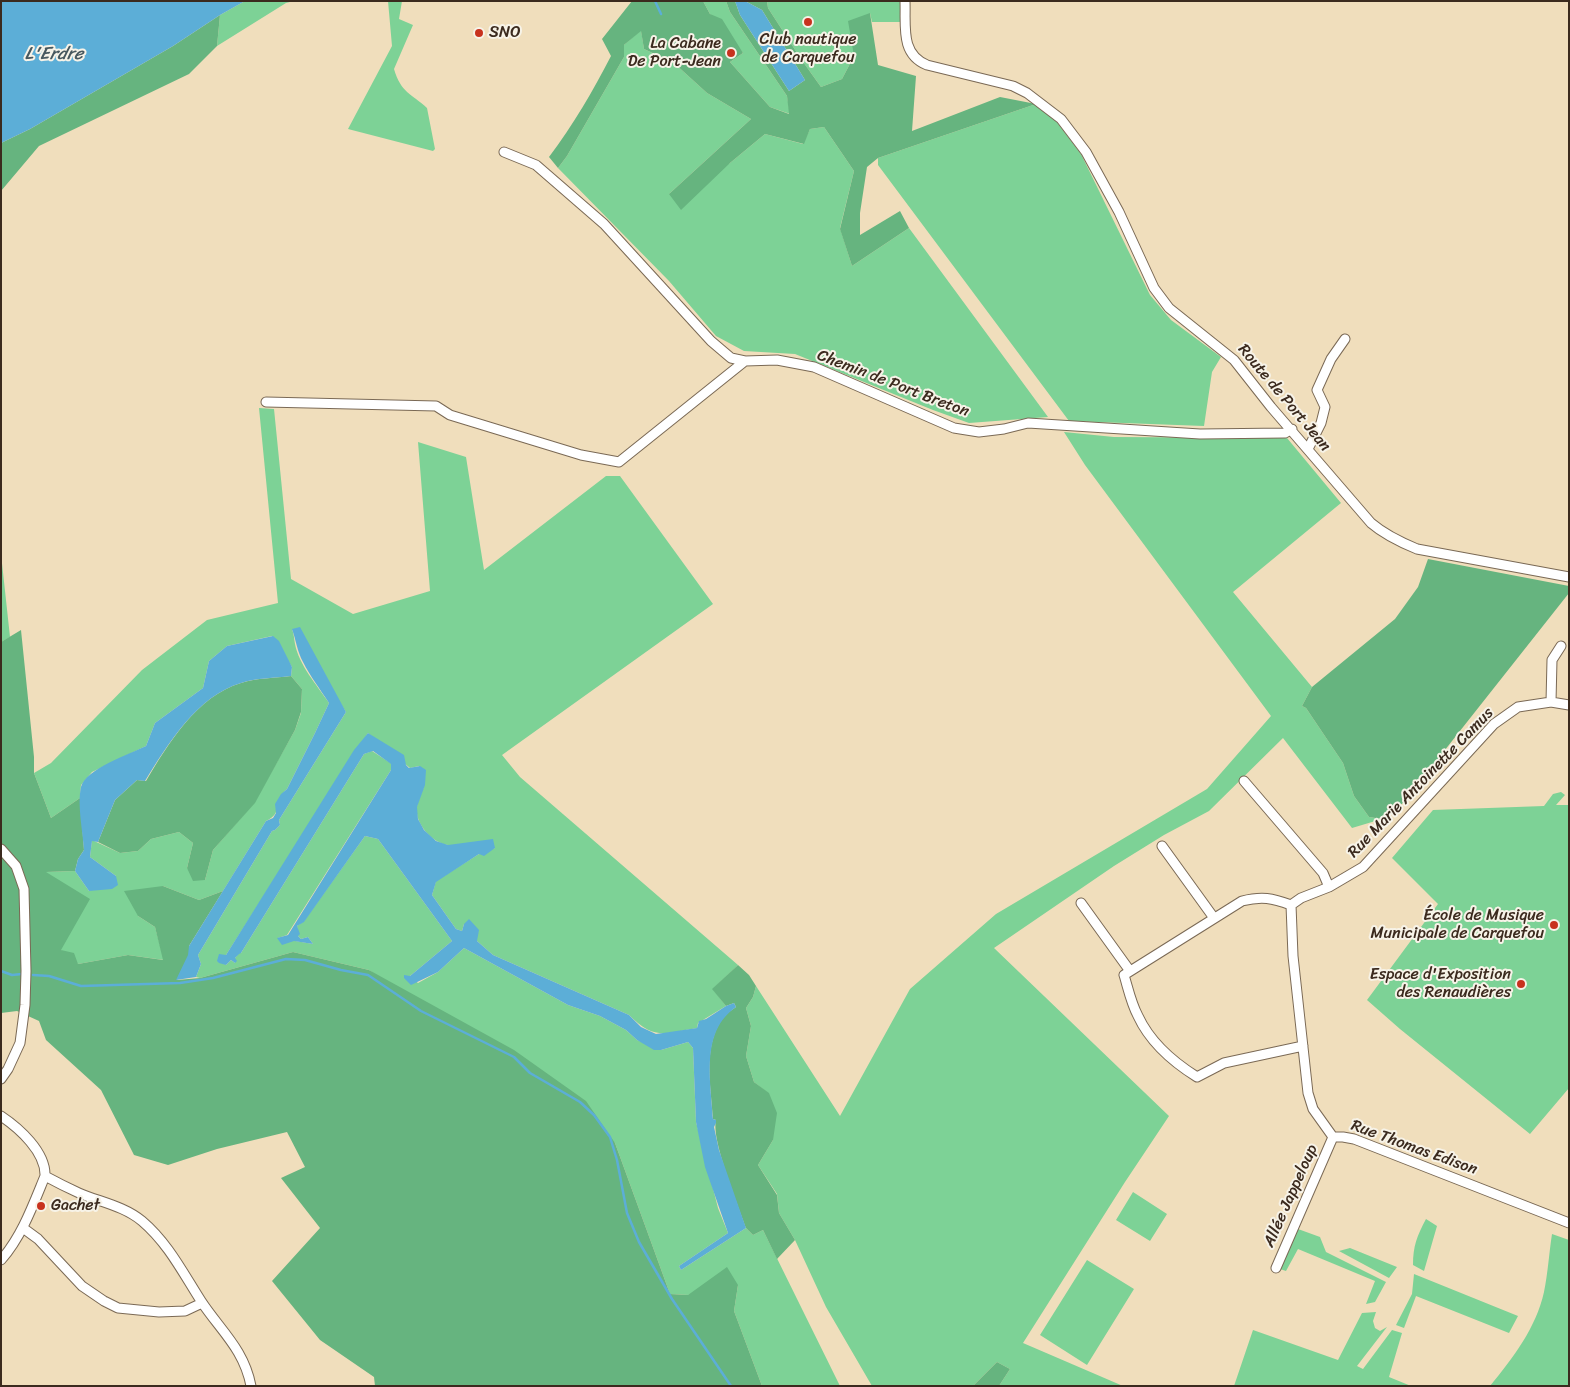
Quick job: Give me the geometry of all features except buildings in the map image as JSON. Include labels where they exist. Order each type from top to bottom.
[{"type":"street","name":"Route de Port Jean","points":[[905,1],[908,47],[912,56],[918,62],[1014,86],[1041,102],[1061,119],[1086,152],[1119,212],[1154,288],[1169,308],[1234,360],[1371,524],[1382,533],[1417,548],[1569,577]]},
{"type":"street","name":"Chemin de Port Breton","points":[[504,152],[536,165],[560,184],[604,224],[711,341],[731,358],[776,360],[814,367],[954,428],[979,432],[1004,429],[1028,423],[1200,434],[1285,433],[1292,430]]},
{"type":"street","points":[[1308,449],[1321,423],[1325,407],[1317,390],[1331,359],[1345,339]]},
{"type":"street","points":[[266,402],[436,406],[450,415],[581,455],[619,462],[745,360]]},
{"type":"street","points":[[1561,646],[1552,660],[1551,702],[1569,705]]},
{"type":"street","name":"Rue Marie Antoinette Camus","points":[[1291,904],[1329,887],[1363,867],[1494,724],[1518,708],[1551,702]]},
{"type":"street","points":[[1244,781],[1323,872],[1329,887]]},
{"type":"street","points":[[1162,846],[1214,918]]},
{"type":"street","points":[[1,849],[16,866],[24,889],[26,975],[25,1005],[20,1043],[8,1069],[1,1079]]},
{"type":"street","points":[[1291,904],[1257,897],[1242,901],[1124,975],[1137,1015],[1155,1043],[1183,1068],[1197,1077],[1224,1063],[1304,1046]]},
{"type":"street","points":[[1081,903],[1130,971]]},
{"type":"street","name":"Rue Thomas Edison","points":[[1291,904],[1293,956],[1308,1093],[1313,1109],[1333,1137],[1354,1139],[1569,1223]]},
{"type":"street","points":[[1,1116],[24,1134],[44,1164],[45,1176],[23,1228],[1,1260]]},
{"type":"street","name":"Allée Jappeloup","points":[[1276,1268],[1333,1137]]},
{"type":"street","points":[[45,1176],[78,1193],[124,1210],[142,1221],[174,1258],[202,1303],[239,1351],[251,1386]]},
{"type":"street","points":[[23,1228],[38,1239],[82,1286],[118,1308],[159,1312],[185,1311],[202,1303]]},
{"type":"green space","points":[[245,1],[294,1],[286,3],[217,46],[220,15]]},
{"type":"green space","points":[[388,1],[402,1],[399,19],[413,25],[394,69],[403,88],[427,108],[435,149],[433,151],[348,129],[392,46]]},
{"type":"green space","points":[[632,1],[703,1],[710,14],[722,19],[743,53],[730,62],[770,107],[789,114],[787,96],[730,12],[726,1],[735,1],[740,15],[789,91],[805,80],[762,10],[745,1],[767,1],[768,8],[821,87],[842,79],[854,56],[848,21],[870,13],[878,65],[916,76],[912,131],[1000,97],[1036,104],[878,158],[867,167],[860,213],[860,235],[900,211],[909,228],[852,266],[840,229],[854,171],[824,127],[810,129],[804,144],[765,134],[730,163],[681,210],[669,194],[751,119],[707,93],[674,63],[644,49],[641,31],[624,45],[624,57],[567,156],[558,168],[549,157],[582,108],[611,56],[602,39]]},
{"type":"green space","points":[[703,1],[726,1],[730,12],[787,96],[790,114],[770,107],[730,62],[743,53],[710,14]]},
{"type":"green space","points":[[767,1],[900,1],[900,22],[872,22],[870,13],[854,56],[842,79],[821,87],[768,8]]},
{"type":"green space","points":[[220,15],[217,46],[189,74],[39,146],[1,191],[1,143],[30,129],[173,46]]},
{"type":"green space","points":[[641,30],[644,49],[674,63],[707,93],[751,119],[669,194],[730,163],[765,134],[803,144],[810,129],[824,127],[854,171],[840,228],[852,266],[909,228],[1048,417],[969,423],[795,354],[744,351],[716,336],[669,281],[558,168],[567,156],[624,57],[624,45]]},
{"type":"green space","points":[[1036,104],[1054,118],[1081,154],[1150,295],[1171,320],[1221,357],[1212,372],[1204,426],[1069,421],[878,165],[878,158]]},
{"type":"green space","points":[[259,408],[274,409],[291,579],[353,614],[430,591],[418,442],[466,457],[484,570],[606,476],[620,476],[713,604],[502,755],[520,777],[738,965],[713,989],[726,1006],[698,1023],[697,1028],[661,1033],[646,1029],[629,1015],[493,955],[477,941],[464,924],[462,931],[456,929],[432,895],[436,881],[479,854],[495,848],[448,845],[430,836],[421,825],[417,812],[417,806],[425,782],[423,772],[419,766],[410,768],[368,733],[226,955],[224,955],[223,963],[226,965],[231,960],[235,963],[235,958],[241,953],[364,754],[372,751],[392,764],[391,770],[287,935],[278,938],[313,944],[308,937],[301,939],[298,936],[297,926],[304,921],[365,836],[378,839],[452,941],[410,976],[418,983],[438,972],[464,948],[568,1005],[600,1016],[626,1030],[637,1040],[661,1050],[688,1042],[693,1048],[696,1122],[718,1208],[728,1233],[679,1266],[681,1270],[746,1228],[753,1235],[763,1230],[840,1386],[762,1386],[734,1311],[738,1285],[688,1295],[670,1294],[615,1143],[369,970],[293,952],[200,978],[196,977],[201,964],[198,955],[272,831],[280,825],[279,820],[346,712],[292,629],[300,660],[329,703],[287,789],[280,798],[275,814],[266,821],[223,891],[199,900],[163,886],[138,916],[155,927],[164,960],[128,955],[78,964],[61,950],[45,872],[75,871],[89,891],[116,876],[90,857],[92,840],[120,853],[138,851],[151,839],[179,832],[193,843],[187,868],[205,880],[213,850],[254,803],[295,730],[301,713],[302,689],[291,676],[292,667],[272,636],[227,646],[209,661],[203,688],[155,723],[146,746],[92,772],[81,785],[80,798],[51,818],[34,773],[51,763],[142,670],[207,620],[278,603]]},
{"type":"green space","points":[[1064,432],[1114,437],[1287,438],[1341,503],[1233,592],[1312,687],[1302,706],[1306,708],[1343,763],[1354,796],[1369,817],[1382,819],[1352,828],[1283,738],[1209,811],[1164,835],[1114,866],[994,948],[1169,1116],[1023,1343],[1123,1386],[999,1386],[1010,1369],[997,1362],[973,1386],[872,1386],[826,1307],[795,1240],[779,1213],[777,1194],[758,1165],[773,1140],[769,1094],[754,1082],[746,1056],[751,1026],[746,1008],[753,997],[756,986],[840,1116],[910,989],[996,914],[1207,789],[1271,716],[1085,465]]},
{"type":"green space","points":[[1,554],[10,637],[1,642]]},
{"type":"green space","points":[[1428,559],[1569,586],[1569,593],[1403,803],[1382,819],[1369,817],[1354,796],[1343,763],[1306,708],[1302,706],[1312,687],[1395,619],[1418,587]]},
{"type":"green space","points":[[21,630],[34,773],[51,818],[80,798],[84,850],[78,859],[75,871],[46,872],[90,899],[61,950],[74,953],[78,964],[128,955],[163,960],[155,927],[138,916],[124,891],[163,886],[199,900],[223,891],[189,946],[189,955],[177,980],[200,978],[293,952],[369,970],[514,1050],[586,1101],[615,1143],[670,1294],[688,1295],[727,1267],[738,1285],[734,1311],[762,1386],[375,1386],[374,1377],[320,1340],[272,1281],[320,1228],[281,1178],[305,1167],[287,1132],[217,1149],[168,1165],[134,1155],[101,1090],[46,1040],[39,1021],[17,1011],[1,1013],[1,642]]},
{"type":"green space","points":[[291,676],[302,689],[301,712],[295,730],[255,803],[213,850],[205,880],[193,881],[187,868],[193,843],[179,832],[151,839],[138,851],[120,853],[98,842],[115,800],[137,780],[146,781],[174,737],[197,710],[225,689],[241,683]]},
{"type":"green space","points":[[1561,792],[1565,795],[1556,805],[1569,805],[1569,1088],[1530,1134],[1367,1000],[1438,904],[1392,858],[1433,810],[1544,806],[1553,794]]},
{"type":"green space","points":[[738,965],[749,975],[756,986],[753,997],[746,1008],[751,1026],[746,1056],[754,1082],[769,1093],[777,1113],[773,1140],[758,1165],[777,1195],[779,1213],[795,1240],[777,1259],[763,1230],[753,1235],[746,1228],[721,1157],[717,1142],[716,1120],[713,1119],[710,1053],[717,1027],[724,1016],[736,1007],[734,1003],[726,1006],[712,989]]},
{"type":"green space","points":[[1133,1192],[1167,1214],[1150,1241],[1116,1220]]},
{"type":"green space","points":[[1426,1219],[1437,1226],[1424,1271],[1413,1265],[1413,1258],[1416,1241]]},
{"type":"green space","points":[[1298,1229],[1320,1237],[1326,1252],[1386,1282],[1375,1302],[1366,1304],[1375,1281],[1298,1249],[1286,1271],[1280,1269]]},
{"type":"green space","points":[[1552,1234],[1569,1240],[1569,1386],[1490,1386],[1523,1342],[1535,1318],[1547,1278]]},
{"type":"green space","points":[[1350,1248],[1397,1267],[1389,1278],[1339,1251]]},
{"type":"green space","points":[[1087,1260],[1134,1289],[1087,1365],[1040,1335]]},
{"type":"green space","points":[[1414,1274],[1518,1316],[1509,1333],[1416,1296],[1404,1328],[1396,1325],[1412,1294]]},
{"type":"green space","points":[[1376,1312],[1373,1321],[1375,1328],[1380,1331],[1387,1327],[1357,1366],[1363,1369],[1392,1330],[1402,1333],[1389,1377],[1411,1386],[1234,1386],[1253,1330],[1338,1360],[1362,1313]]},
{"type":"green space","points":[[997,1362],[1010,1369],[999,1386],[973,1386]]},
{"type":"water","name":"L'Erdre","points":[[1,1],[245,1],[173,46],[30,129],[1,143]]},
{"type":"water","points":[[735,1],[745,1],[762,10],[805,80],[789,91],[740,15]]},
{"type":"water","points":[[300,627],[346,712],[279,820],[280,825],[272,831],[198,955],[201,964],[196,977],[176,980],[188,955],[189,946],[266,821],[273,818],[276,813],[275,804],[281,794],[287,789],[329,703],[299,654],[292,629]]},
{"type":"water","points":[[273,636],[279,641],[292,667],[291,676],[241,683],[225,689],[197,710],[174,737],[145,781],[137,780],[115,800],[98,842],[92,841],[90,857],[116,876],[118,885],[112,889],[89,891],[75,871],[78,859],[84,850],[80,794],[84,780],[99,768],[146,746],[155,723],[203,688],[209,661],[227,646]]},
{"type":"water","points":[[368,733],[404,755],[406,765],[409,768],[420,766],[426,770],[425,785],[417,807],[418,819],[424,830],[436,841],[448,845],[493,839],[495,848],[484,856],[479,854],[436,882],[432,895],[456,929],[462,931],[464,924],[469,919],[479,930],[477,941],[493,955],[629,1015],[641,1027],[656,1034],[697,1028],[699,1021],[734,1003],[736,1007],[725,1017],[712,1043],[710,1073],[713,1119],[716,1120],[714,1127],[719,1150],[746,1228],[681,1270],[679,1266],[728,1233],[705,1167],[696,1122],[693,1048],[688,1042],[661,1050],[654,1050],[637,1040],[626,1030],[600,1016],[568,1005],[464,948],[438,972],[411,985],[404,978],[404,975],[410,976],[452,941],[378,839],[365,836],[304,922],[297,926],[300,934],[298,936],[301,939],[308,937],[313,944],[294,941],[282,945],[277,938],[288,935],[391,770],[391,764],[373,751],[364,754],[241,953],[235,958],[237,961],[235,963],[231,960],[226,965],[217,961],[219,954],[226,955],[354,750]]},
{"type":"waterway","points":[[655,1],[661,14]]},
{"type":"waterway","points":[[33,975],[49,976],[81,986],[180,983],[213,978],[286,959],[305,960],[368,975],[421,1011],[514,1057],[530,1073],[580,1102],[594,1115],[610,1137],[617,1160],[627,1213],[639,1242],[672,1299],[731,1386]]},
{"type":"waterway","points":[[1,971],[12,975],[22,974]]},
{"type":"place","name":"Club nautique de Carquefou","points":[[808,22]]},
{"type":"place","name":"SNO","points":[[479,33]]},
{"type":"place","name":"La Cabane De Port-Jean","points":[[731,53]]},
{"type":"place","name":"École de Musique Municipale de Carquefou","points":[[1554,925]]},
{"type":"place","name":"Espace d'Exposition des Renaudières","points":[[1521,984]]},
{"type":"place","name":"Gachet","points":[[41,1206]]}]
